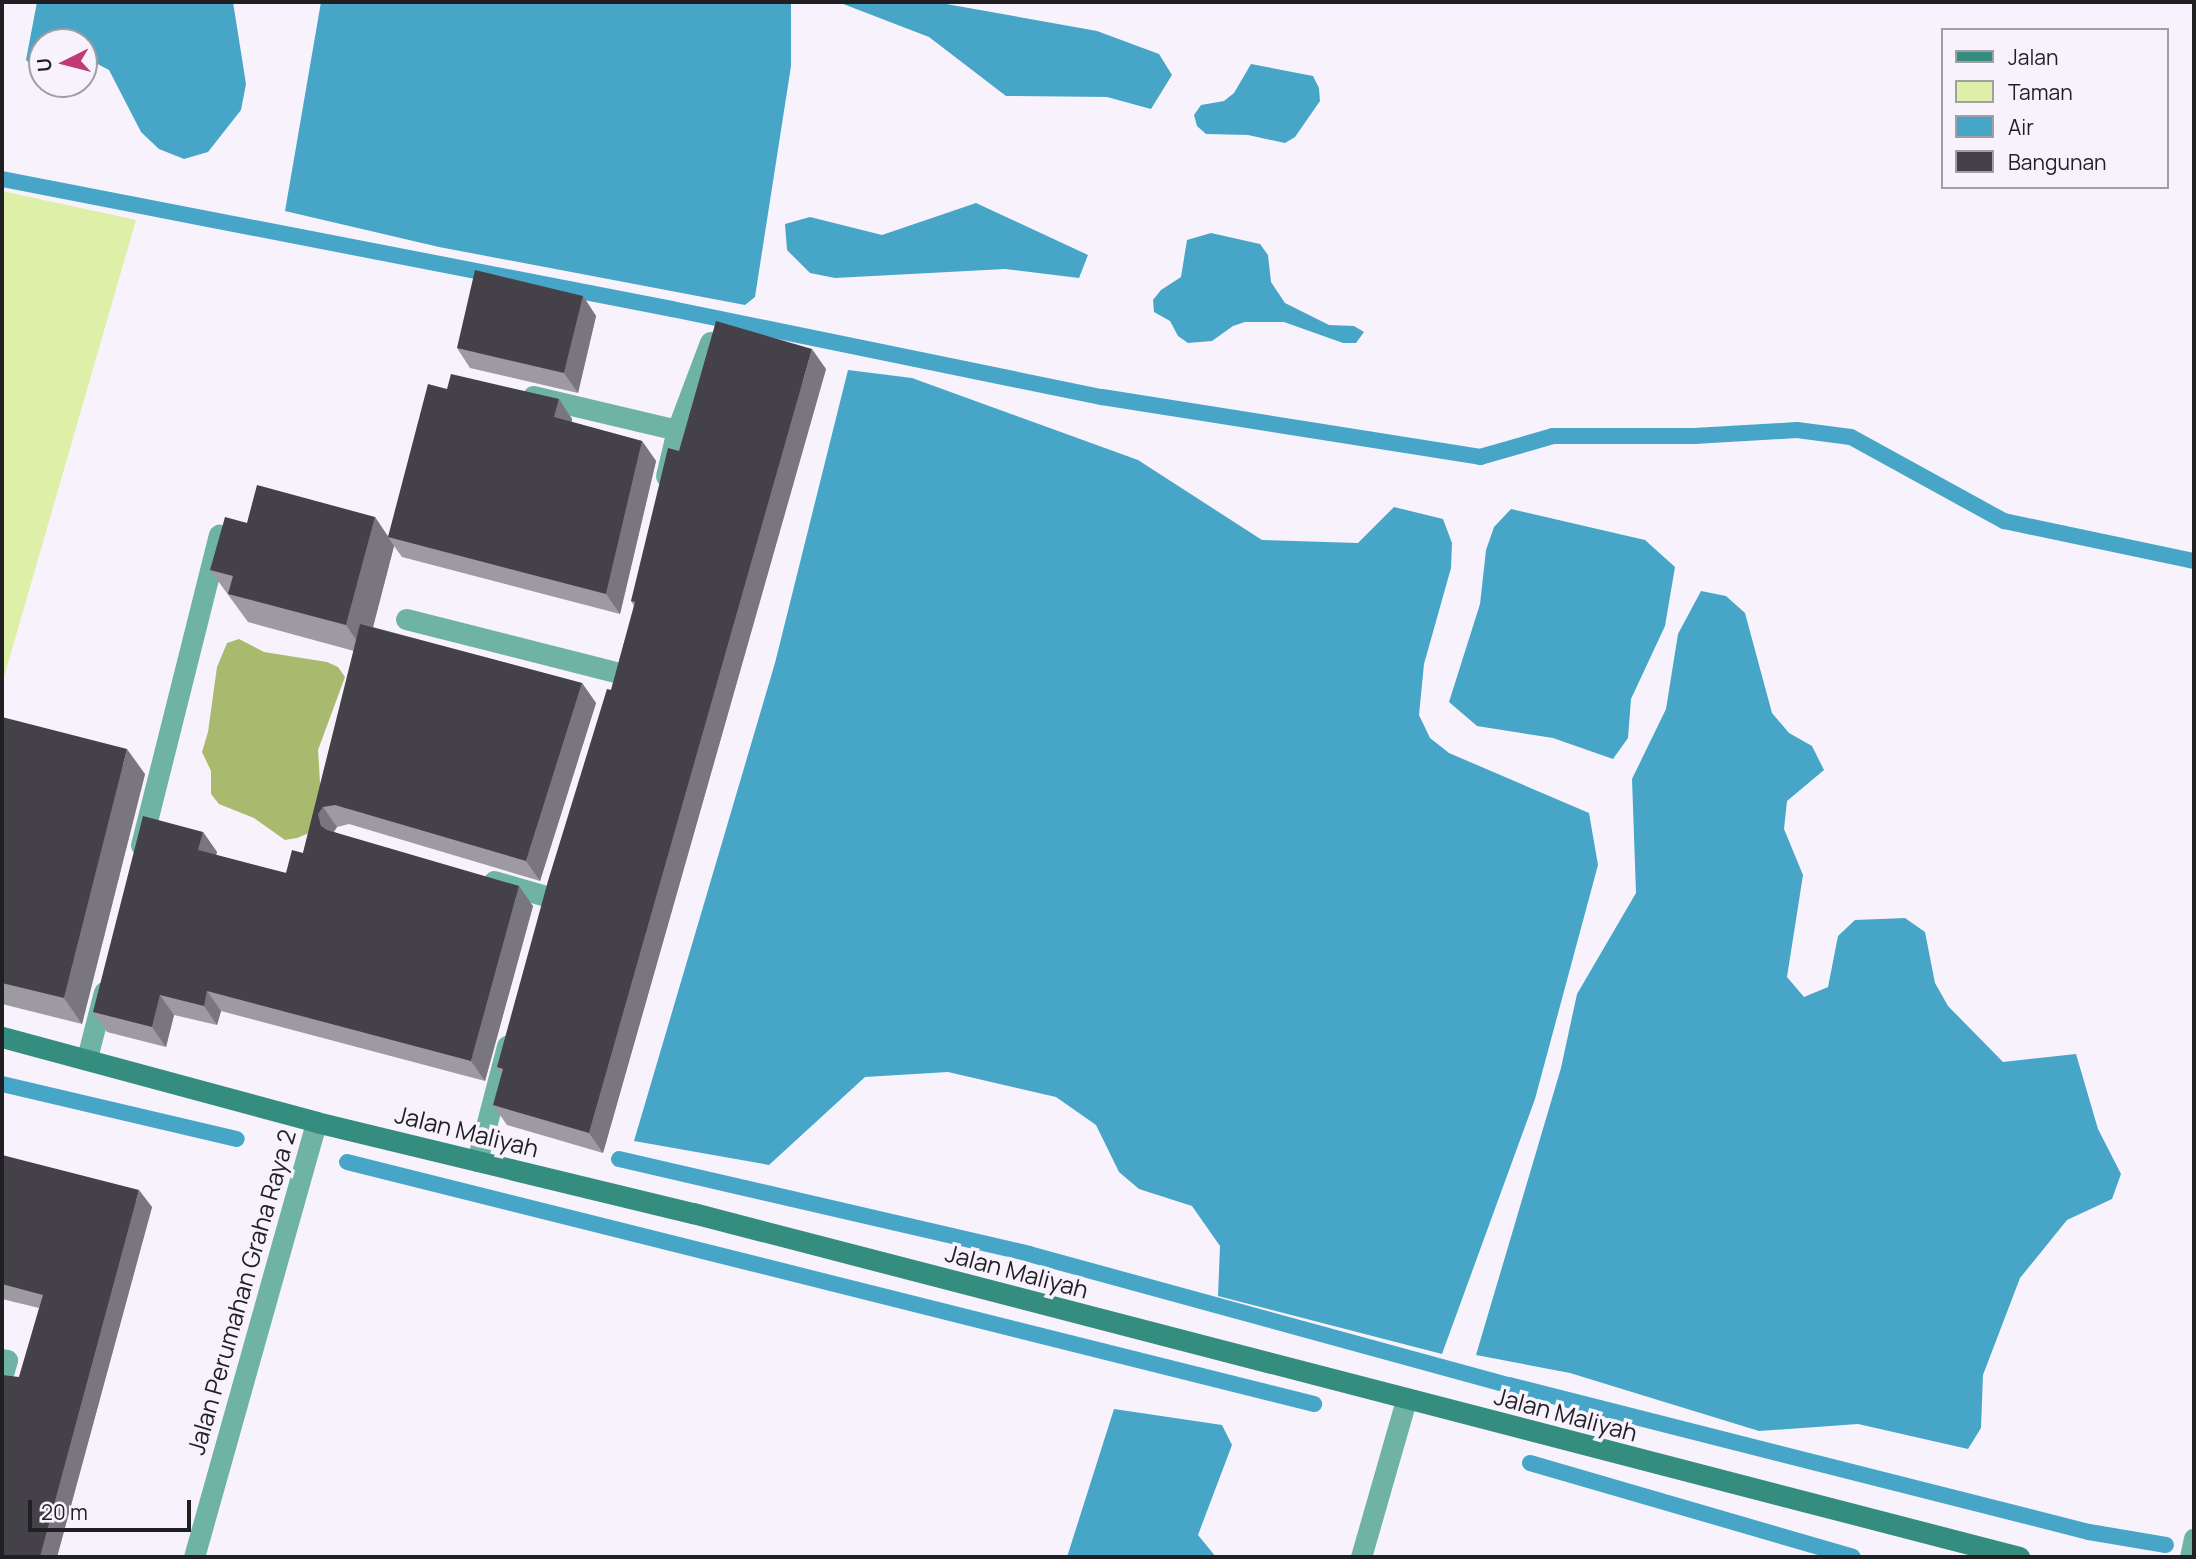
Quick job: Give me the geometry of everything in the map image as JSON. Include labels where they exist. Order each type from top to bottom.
[{"type":"street","points":[[661,497],[677,430],[710,342]]},
{"type":"street","points":[[517,393],[677,430]]},
{"type":"street","points":[[135,870],[219,535]]},
{"type":"street","points":[[406,619],[621,666],[611,699]]},
{"type":"street","points":[[472,874],[551,890],[542,923]]},
{"type":"street","points":[[87,1058],[107,978]]},
{"type":"street","points":[[478,1153],[512,1028]]},
{"type":"street","name":"Jalan Maliyah","points":[[2,1037],[316,1122],[478,1153],[694,1213],[1406,1400],[2020,1557]]},
{"type":"street","name":"Jalan Perumahan Graha Raya 2","points":[[194,1557],[316,1122]]},
{"type":"street","points":[[2,1359],[7,1360],[2,1378]]},
{"type":"street","points":[[1361,1557],[1406,1400]]},
{"type":"street","points":[[2190,1557],[2194,1538]]},
{"type":"green space","points":[[2,191],[136,220],[2,684]]},
{"type":"green space","points":[[239,639],[264,652],[327,662],[338,667],[345,677],[318,750],[322,814],[309,833],[297,838],[285,840],[254,818],[219,804],[211,794],[211,771],[202,752],[208,732],[217,667],[227,643]]},
{"type":"water","points":[[37,2],[233,2],[246,84],[241,110],[208,152],[184,159],[159,149],[141,132],[109,70],[98,64],[98,28],[32,28]]},
{"type":"water","points":[[321,2],[791,2],[791,66],[755,297],[745,305],[439,247],[285,211]]},
{"type":"water","points":[[838,2],[935,2],[1097,31],[1159,54],[1172,75],[1151,109],[1107,97],[1006,96],[929,37]]},
{"type":"water","points":[[1251,64],[1313,76],[1319,88],[1320,101],[1295,137],[1285,143],[1248,135],[1206,134],[1197,126],[1194,115],[1201,105],[1224,101],[1234,93]]},
{"type":"water","points":[[976,203],[1088,255],[1079,278],[1005,269],[835,278],[810,273],[787,250],[785,224],[810,217],[882,235]]},
{"type":"water","points":[[1211,233],[1260,244],[1268,255],[1271,282],[1285,303],[1329,325],[1354,326],[1364,332],[1356,343],[1343,343],[1284,322],[1245,322],[1233,326],[1212,341],[1188,343],[1178,336],[1170,321],[1154,312],[1153,300],[1161,290],[1181,277],[1187,240]]},
{"type":"water","points":[[848,370],[912,378],[1138,460],[1262,540],[1358,543],[1394,507],[1443,519],[1452,543],[1451,568],[1424,664],[1419,715],[1430,738],[1449,753],[1589,813],[1598,865],[1535,1099],[1442,1354],[1218,1296],[1220,1246],[1192,1206],[1139,1189],[1119,1172],[1096,1125],[1056,1097],[948,1072],[865,1077],[769,1165],[634,1141],[775,663]]},
{"type":"water","points":[[1511,509],[1645,540],[1675,567],[1665,626],[1631,699],[1628,738],[1613,759],[1553,738],[1477,726],[1449,702],[1480,604],[1486,550],[1494,527]]},
{"type":"water","points":[[1701,591],[1726,596],[1745,613],[1772,713],[1789,733],[1812,746],[1824,770],[1787,801],[1784,829],[1803,875],[1787,977],[1804,997],[1828,987],[1838,936],[1855,920],[1905,918],[1925,932],[1935,983],[1948,1006],[2003,1062],[2076,1054],[2098,1129],[2121,1174],[2112,1199],[2067,1220],[2020,1278],[1983,1375],[1981,1428],[1968,1449],[1858,1424],[1759,1431],[1570,1373],[1476,1355],[1561,1068],[1577,994],[1636,893],[1632,779],[1666,709],[1678,634]]},
{"type":"water","points":[[1114,1409],[1222,1425],[1232,1445],[1198,1535],[1216,1557],[1067,1557]]},
{"type":"building","points":[[475,270],[583,296],[564,373],[457,348]]},
{"type":"building","points":[[716,321],[812,349],[589,1133],[493,1105],[503,1069],[497,1067],[548,881],[607,689],[611,690],[635,602],[631,601],[668,448],[679,451]]},
{"type":"building","points":[[451,374],[559,399],[554,417],[642,441],[606,594],[388,537],[428,384],[447,389]]},
{"type":"building","points":[[257,485],[375,517],[346,625],[228,594],[233,576],[210,570],[225,517],[247,523]]},
{"type":"building","points":[[360,624],[582,683],[526,861],[335,805],[323,807],[318,814],[321,826],[327,830],[519,886],[471,1061],[207,991],[204,1006],[160,995],[152,1027],[93,1012],[143,816],[203,832],[198,850],[286,873],[292,850],[303,853]]},
{"type":"building","points":[[2,717],[127,749],[64,998],[2,983]]},
{"type":"building","points":[[2,1155],[139,1190],[40,1557],[2,1557],[2,1375],[19,1377],[43,1295],[2,1284]]},
{"type":"waterway","points":[[2,179],[672,309],[1102,397],[1480,457],[1553,436],[1694,436],[1797,430],[1851,437],[2004,521],[2194,561]]},
{"type":"waterway","points":[[2,1084],[237,1139]]},
{"type":"waterway","points":[[619,1159],[1029,1254],[1509,1385],[2089,1532],[2166,1545]]},
{"type":"waterway","points":[[347,1162],[1314,1404]]},
{"type":"waterway","points":[[1530,1463],[1853,1557]]}]
